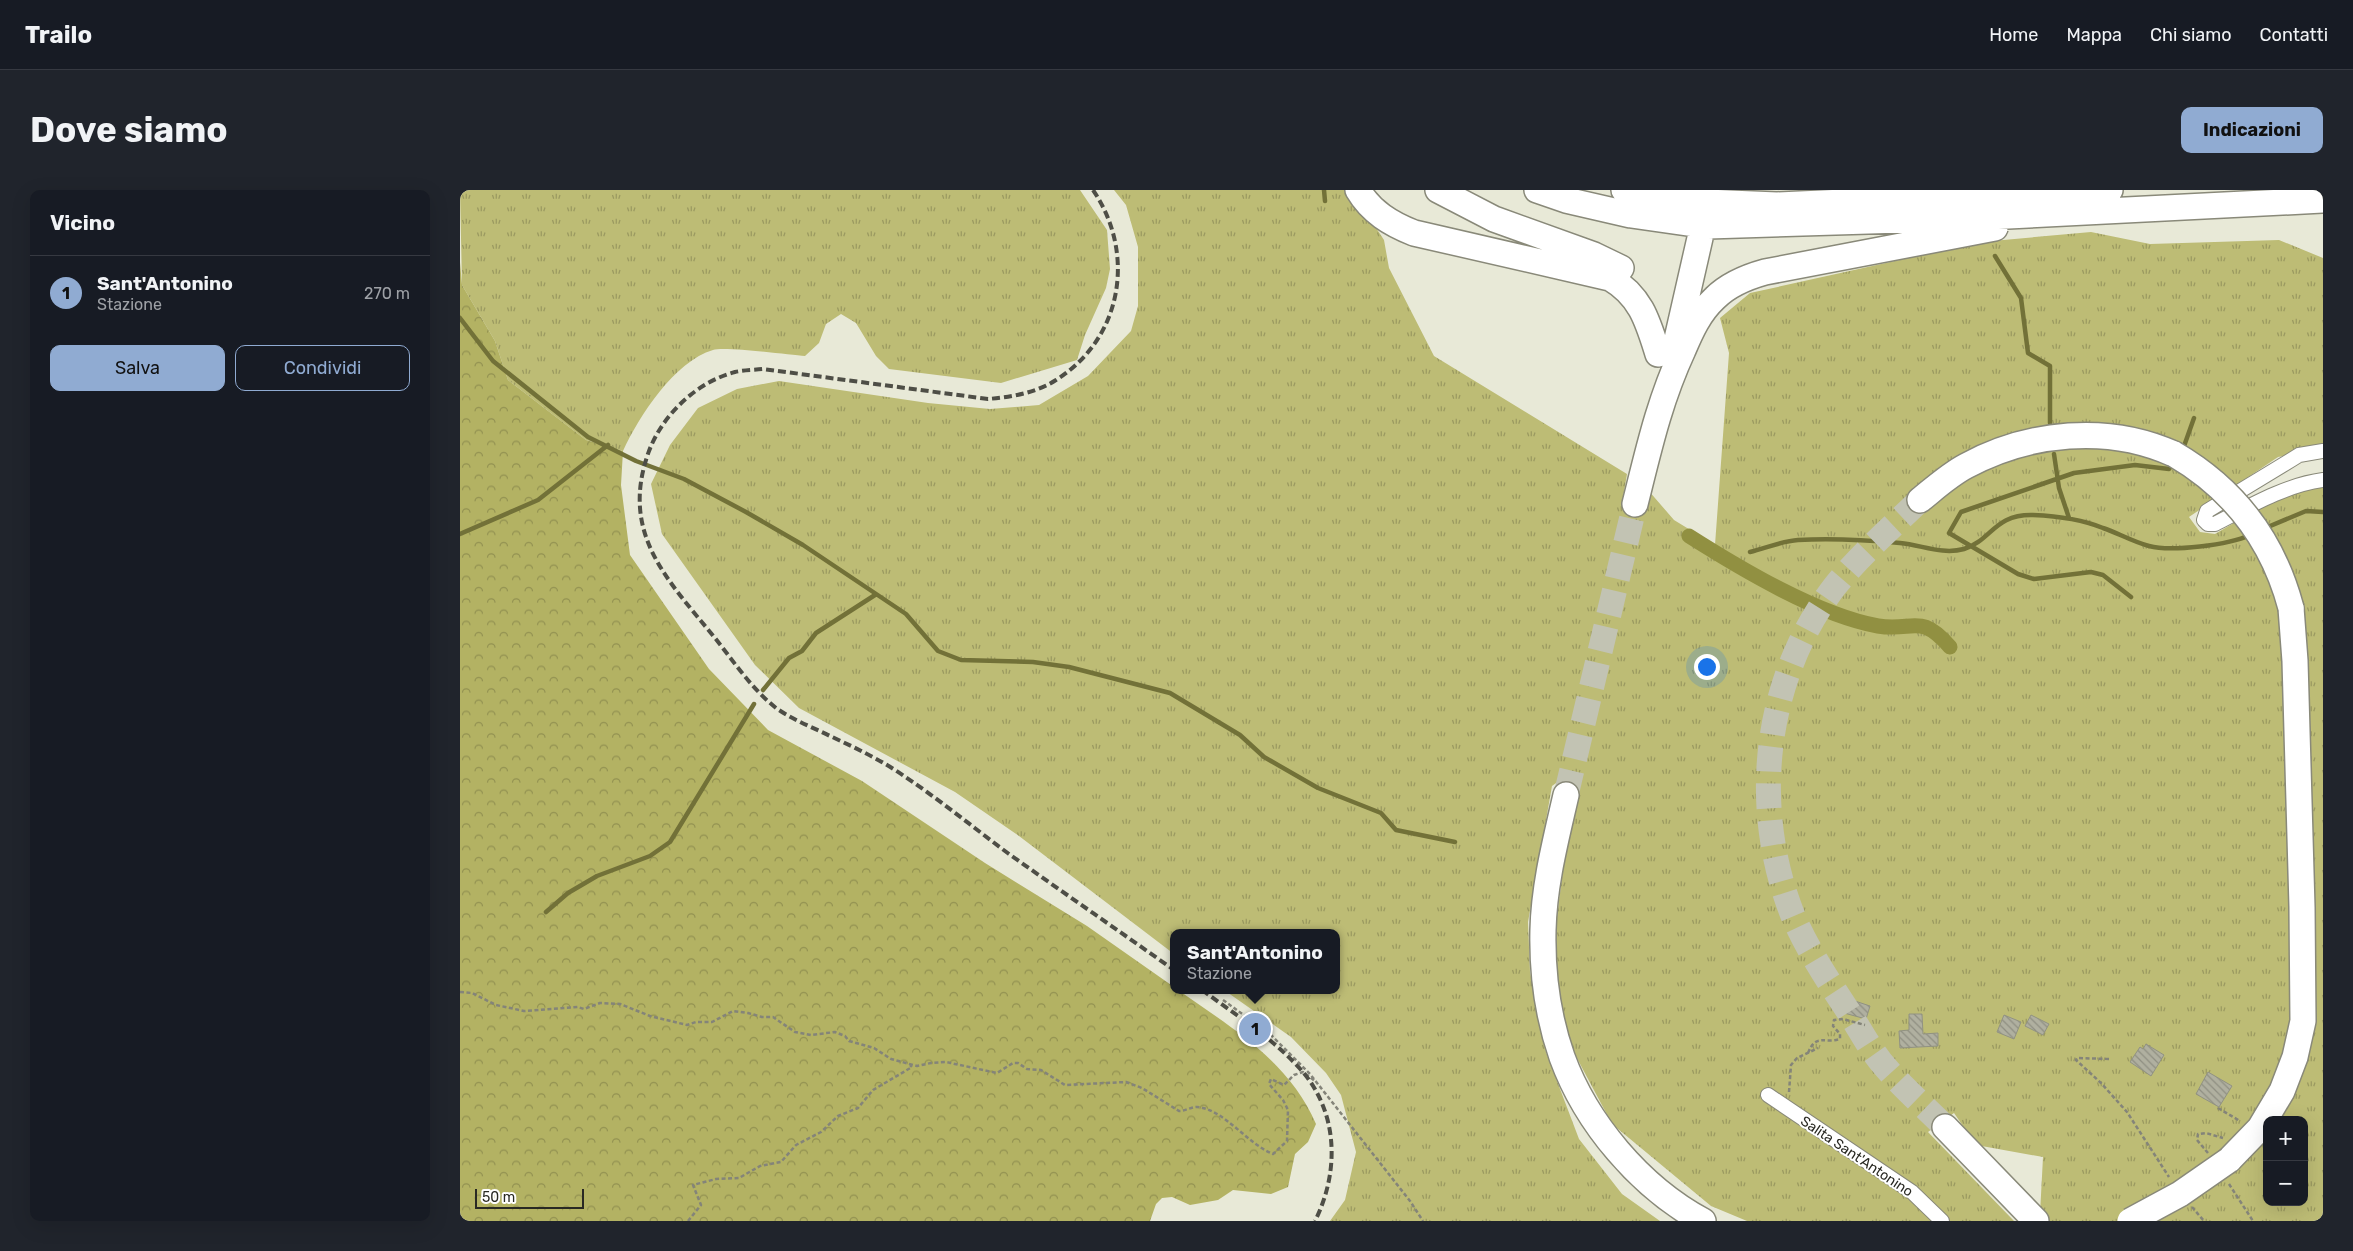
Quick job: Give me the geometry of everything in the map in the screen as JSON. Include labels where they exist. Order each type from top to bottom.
[{"type":"highway","points":[[1358,190],[1377,213],[1388,222],[1414,233],[1610,278],[1627,290],[1642,307],[1658,354]]},
{"type":"highway","points":[[1438,190],[1494,219],[1594,255],[1626,270],[1642,285],[1653,305],[1658,326],[1657,412]]},
{"type":"highway","points":[[1537,190],[1566,200],[1631,215],[1708,226],[2059,214],[2323,200]]},
{"type":"highway","points":[[1624,190],[1697,201],[1777,205],[2110,190]]},
{"type":"highway","points":[[1870,190],[1960,197]]},
{"type":"highway","points":[[1635,504],[1657,412],[1669,381],[1699,317],[1716,297],[1738,281],[1765,272],[1955,237],[2059,214]]},
{"type":"highway","points":[[1669,381],[1700,238]]},
{"type":"highway","points":[[1920,500],[1965,466],[1999,451],[2037,440],[2076,435],[2116,437],[2161,448],[2174,454],[2213,480],[2250,519],[2279,570],[2291,608],[2295,661],[2303,925],[2303,1021],[2295,1057],[2282,1091],[2260,1128],[2230,1160],[2180,1194],[2130,1221]]},
{"type":"highway","points":[[1566,795],[1548,879],[1543,928],[1549,1006],[1562,1057],[1585,1105],[1613,1144],[1662,1193],[1703,1221]]},
{"type":"highway","points":[[1945,1127],[2036,1221]]},
{"type":"street","points":[[2323,451],[2290,460],[2207,512],[2204,520],[2208,524],[2215,524],[2260,501],[2323,480]]},
{"type":"street","name":"Salita Sant'Antonino","points":[[1768,1095],[1912,1192],[1942,1221]]},
{"type":"path","points":[[460,992],[472,993],[496,1005],[524,1011],[578,1007],[584,1009],[600,1003],[620,1004],[650,1016],[687,1026],[696,1022],[712,1022],[733,1011],[748,1013],[773,1018],[795,1032],[811,1035],[835,1032],[849,1041],[874,1048],[891,1058],[917,1066],[946,1062],[998,1073],[1013,1063],[1018,1063],[1027,1069],[1041,1070],[1065,1085],[1126,1082],[1142,1088],[1179,1111],[1201,1108],[1222,1116],[1246,1138],[1273,1154],[1287,1141],[1289,1121],[1286,1104],[1271,1087],[1271,1079],[1284,1085],[1292,1076],[1303,1072],[1315,1082]]},
{"type":"path","points":[[1223,1000],[1270,1034],[1315,1082],[1410,1202],[1422,1221]]},
{"type":"path","points":[[1808,1053],[1814,1043],[1820,1040],[1840,1039],[1840,1034],[1833,1026],[1834,1020],[1843,1019],[1865,1025]]},
{"type":"path","points":[[1791,1111],[1789,1091],[1792,1065],[1797,1058],[1818,1048]]},
{"type":"path","points":[[2109,1059],[2077,1058],[2076,1060],[2101,1083],[2127,1112],[2170,1179]]},
{"type":"path","points":[[688,1221],[701,1205],[693,1185],[716,1178],[738,1178],[760,1166],[781,1162],[796,1145],[821,1132],[838,1116],[858,1108],[873,1090],[912,1067],[909,1064]]},
{"type":"path","points":[[2188,1201],[2204,1221]]},
{"type":"green space","points":[[460,190],[1080,190],[1107,230],[1110,269],[1106,288],[1085,335],[1077,360],[1001,383],[889,369],[876,356],[856,323],[841,314],[826,324],[819,343],[805,356],[719,349],[699,356],[672,378],[648,407],[623,451],[586,440],[508,380],[495,341],[462,285]]},
{"type":"green space","points":[[1114,190],[1351,190],[1384,240],[1389,268],[1434,356],[1627,474],[1622,504],[1644,510],[1648,490],[1674,520],[1715,545],[1729,353],[1720,318],[1750,293],[1981,242],[2091,232],[2150,244],[2279,240],[2323,258],[2323,448],[2278,457],[2189,517],[2200,532],[2215,534],[2263,506],[2317,486],[2323,487],[2323,1221],[2046,1221],[2040,1214],[2043,1157],[1976,1145],[1954,1113],[1928,1132],[2014,1221],[1747,1221],[1711,1206],[1612,1124],[1571,1047],[1557,988],[1556,924],[1572,800],[1578,786],[1572,779],[1563,778],[1552,786],[1528,922],[1530,972],[1546,1052],[1579,1139],[1622,1194],[1660,1221],[1330,1221],[1345,1200],[1356,1152],[1341,1095],[1326,1073],[1291,1037],[1230,994],[1340,994],[1340,929],[1170,929],[1170,951],[1019,836],[955,792],[799,708],[755,665],[662,534],[651,484],[670,445],[698,408],[737,389],[779,381],[928,403],[990,409],[1039,405],[1088,376],[1131,331],[1138,306],[1138,247],[1126,205]]},
{"type":"green space","points":[[460,262],[462,285],[495,341],[508,380],[586,440],[623,451],[621,485],[630,555],[709,669],[768,730],[862,781],[985,863],[1087,926],[1170,984],[1170,994],[1184,994],[1219,1018],[1275,1064],[1305,1102],[1316,1124],[1308,1142],[1295,1154],[1288,1187],[1271,1194],[1233,1190],[1218,1200],[1190,1205],[1172,1197],[1162,1198],[1156,1204],[1150,1221],[460,1221]]},
{"type":"building","points":[[1849,999],[1870,1006],[1866,1019],[1844,1013]]},
{"type":"building","points":[[1909,1014],[1922,1014],[1923,1034],[1938,1033],[1938,1046],[1900,1048],[1899,1031],[1909,1030]]},
{"type":"building","points":[[2004,1015],[2021,1022],[2014,1039],[1997,1032]]},
{"type":"building","points":[[2031,1015],[2049,1024],[2043,1035],[2025,1026]]},
{"type":"building","points":[[2146,1044],[2164,1055],[2151,1076],[2130,1062],[2140,1047],[2143,1049]]},
{"type":"building","points":[[2208,1072],[2232,1086],[2219,1107],[2196,1094]]},
{"type":"waterway","points":[[1324,190],[1325,201]]},
{"type":"waterway","points":[[1995,256],[2021,298],[2028,353],[2050,366],[2050,423]]},
{"type":"waterway","points":[[460,318],[493,361],[588,437],[636,461],[684,479],[803,545],[906,614],[938,651],[961,660],[1033,662],[1069,667],[1170,693],[1240,735],[1264,757],[1318,788],[1381,813],[1396,830],[1455,842]]},
{"type":"waterway","points":[[2183,449],[2194,418]]},
{"type":"waterway","points":[[460,534],[538,500],[608,445]]},
{"type":"waterway","points":[[2054,454],[2059,488],[2069,518]]},
{"type":"waterway","points":[[2131,597],[2103,575],[2091,572],[2034,579],[2018,574],[1949,533],[1961,512],[2074,473],[2135,465],[2169,469],[2174,462]]},
{"type":"waterway","points":[[2263,529],[2306,511],[2323,512]]},
{"type":"waterway","points":[[1750,552],[1780,543],[1823,539],[1887,542],[1956,551],[1973,545],[2001,523],[2020,516],[2033,515],[2060,517],[2086,522],[2131,540],[2159,548],[2200,547],[2241,539],[2250,535]]},
{"type":"waterway","points":[[1689,536],[1780,589],[1830,612],[1878,626],[1924,627],[1940,636],[1950,647]]},
{"type":"waterway","points":[[763,690],[789,658],[802,651],[816,633],[875,595]]},
{"type":"waterway","points":[[546,912],[568,893],[597,876],[650,856],[670,842],[754,704]]},
{"type":"tunnel","points":[[1920,500],[1855,563],[1835,586],[1811,623],[1792,662],[1779,703],[1771,746],[1768,789],[1771,832],[1780,875],[1793,916],[1805,941],[1881,1062],[1945,1127]]},
{"type":"tunnel","points":[[1566,795],[1635,504]]},
{"type":"railway","points":[[1093,190],[1107,215],[1115,240],[1118,267],[1116,293],[1108,318],[1096,341],[1079,362],[1056,380],[1023,394],[988,399],[763,369],[735,372],[708,383],[695,392],[683,401],[663,424],[649,451],[641,480],[640,507],[644,531],[665,575],[744,675],[767,701],[789,716],[877,759],[895,770],[1009,854],[1170,967]]},
{"type":"railway","points":[[1207,994],[1254,1028],[1291,1059],[1314,1088],[1323,1106],[1329,1125],[1331,1164],[1323,1203],[1315,1221]]},
{"type":"place","name":"Sant'Antonino","points":[[1255,1029]]}]
